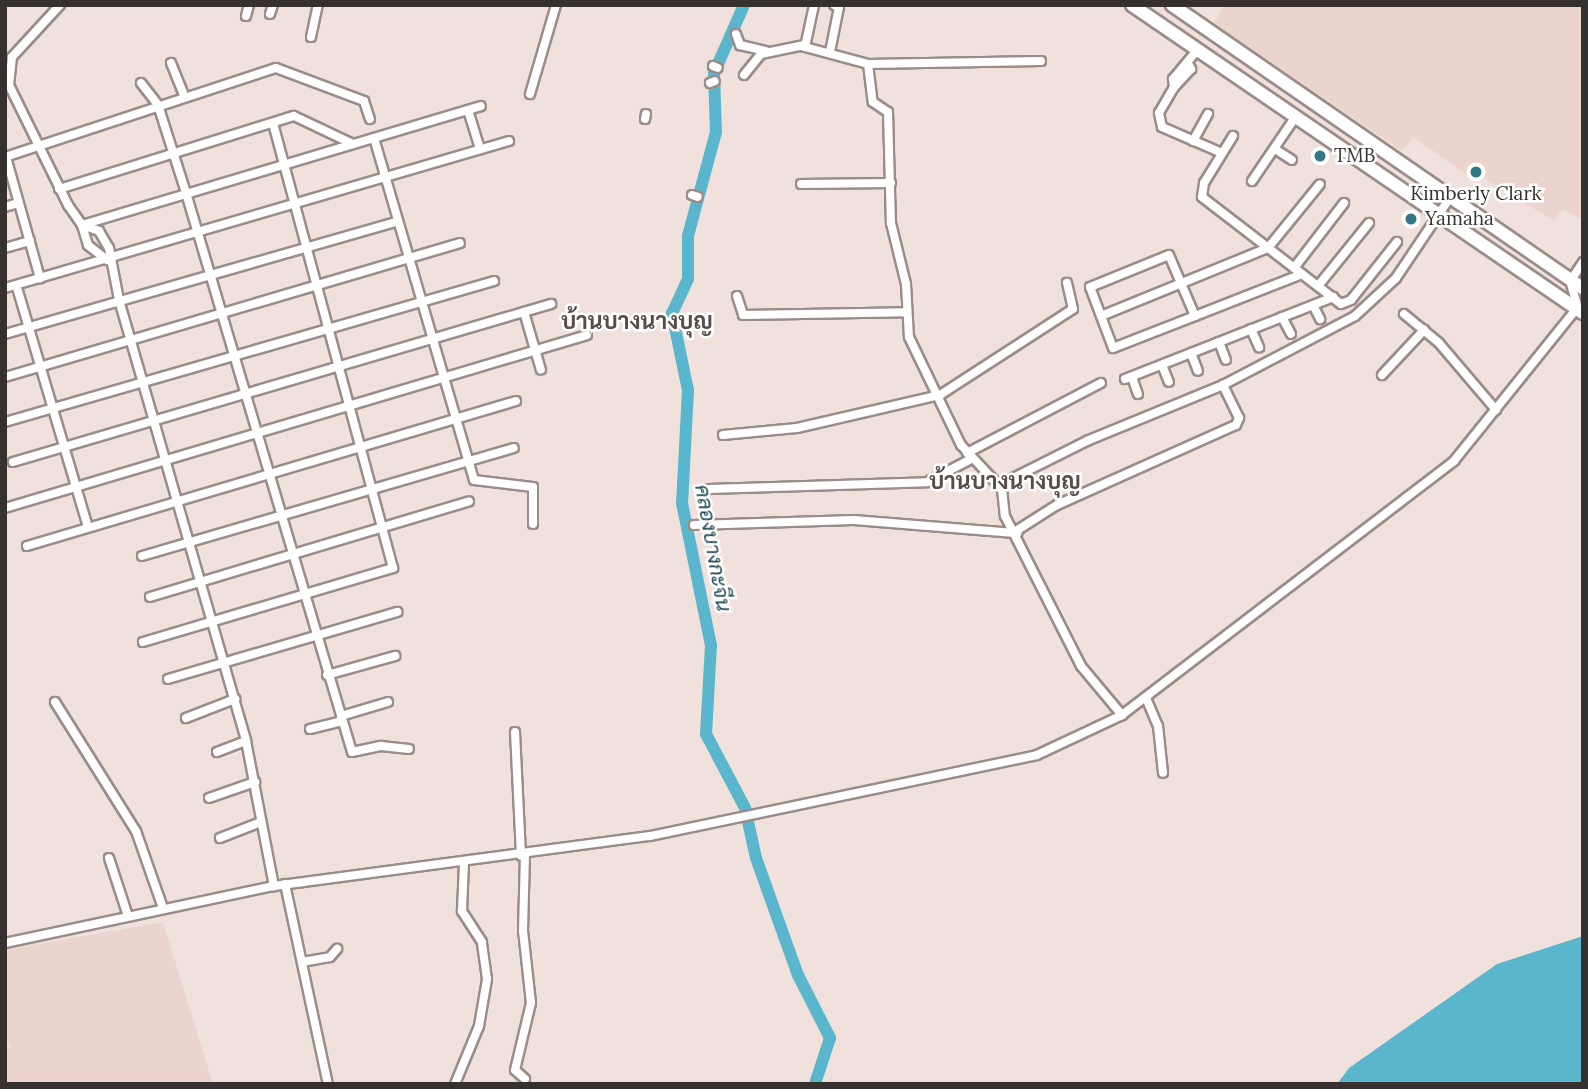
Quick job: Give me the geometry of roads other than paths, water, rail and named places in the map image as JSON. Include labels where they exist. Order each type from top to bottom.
[{"type":"main road","points":[[1132,5],[1580,310]]},
{"type":"main road","points":[[1170,32],[1187,28],[1178,9]]},
{"type":"main road","points":[[1178,9],[1449,199],[1583,289]]},
{"type":"main road","points":[[1202,52],[1206,39],[1220,38]]},
{"type":"main road","points":[[1534,279],[1545,263]]},
{"type":"street","points":[[60,5],[12,57],[6,73],[36,145],[82,225],[88,245],[108,260]]},
{"type":"street","points":[[246,16],[249,5]]},
{"type":"street","points":[[310,37],[318,5]]},
{"type":"street","points":[[530,94],[556,5]]},
{"type":"street","points":[[804,45],[814,5]]},
{"type":"street","points":[[830,52],[839,7],[834,5]]},
{"type":"street","points":[[736,34],[740,45],[769,51]]},
{"type":"street","points":[[744,75],[753,59],[769,51],[804,45],[868,64],[1041,61]]},
{"type":"street","points":[[1202,52],[1188,63],[1191,69],[1174,87],[1158,120],[1165,129],[1222,153]]},
{"type":"street","points":[[171,63],[184,96]]},
{"type":"street","points":[[868,64],[873,102],[888,112],[891,223],[909,337],[969,456],[1002,489],[1005,516],[1017,532],[1081,666],[1122,715]]},
{"type":"street","points":[[40,278],[5,157],[184,96],[276,68],[364,102],[370,119]]},
{"type":"street","points":[[141,83],[158,105],[186,193],[327,676],[352,752],[381,746],[409,749]]},
{"type":"street","points":[[82,225],[481,106]]},
{"type":"street","points":[[468,110],[480,149]]},
{"type":"street","points":[[1193,141],[1208,114]]},
{"type":"street","points":[[59,188],[297,116],[353,144]]},
{"type":"street","points":[[1252,181],[1296,116]]},
{"type":"street","points":[[143,642],[393,568],[273,124]]},
{"type":"street","points":[[1233,136],[1204,183],[1202,197],[1341,304],[1351,300],[1397,242]]},
{"type":"street","points":[[374,138],[474,480],[533,487],[533,524]]},
{"type":"street","points":[[5,288],[509,141]]},
{"type":"street","points":[[1275,149],[1292,160]]},
{"type":"street","points":[[801,184],[891,183]]},
{"type":"street","points":[[1101,316],[1268,248],[1320,184]]},
{"type":"street","points":[[1002,489],[1009,480],[1089,440],[1223,385],[1355,316],[1396,278],[1449,199]]},
{"type":"street","points":[[5,207],[18,203]]},
{"type":"street","points":[[1294,268],[1344,203]]},
{"type":"street","points":[[5,334],[398,220]]},
{"type":"street","points":[[1318,286],[1369,223]]},
{"type":"street","points":[[82,225],[105,237],[108,260],[130,340],[246,740],[274,886]]},
{"type":"street","points":[[5,248],[30,241]]},
{"type":"street","points":[[5,377],[460,243]]},
{"type":"street","points":[[1195,316],[1170,255],[1090,287],[1113,348],[1195,316],[1302,274]]},
{"type":"street","points":[[5,943],[285,884],[523,856],[742,818],[1037,755],[1122,715],[1454,461],[1580,310],[1569,279],[1583,262]]},
{"type":"street","points":[[5,422],[328,326],[494,281]]},
{"type":"street","points":[[723,435],[797,428],[940,395],[1073,309],[1067,283]]},
{"type":"street","points":[[18,291],[88,527]]},
{"type":"street","points":[[737,296],[743,315],[907,312]]},
{"type":"street","points":[[1138,394],[1128,378],[1333,297]]},
{"type":"street","points":[[13,462],[551,304]]},
{"type":"street","points":[[1313,305],[1320,319]]},
{"type":"street","points":[[524,312],[541,370]]},
{"type":"street","points":[[1404,314],[1424,330],[1496,410]]},
{"type":"street","points":[[1282,317],[1291,334]]},
{"type":"street","points":[[1251,329],[1259,347]]},
{"type":"street","points":[[1382,375],[1424,330]]},
{"type":"street","points":[[5,508],[587,335]]},
{"type":"street","points":[[1219,342],[1226,360]]},
{"type":"street","points":[[1191,353],[1198,371]]},
{"type":"street","points":[[1162,365],[1169,382]]},
{"type":"street","points":[[709,488],[927,481],[1101,383]]},
{"type":"street","points":[[694,525],[854,520],[1017,532],[1057,505],[1236,425],[1239,418],[1223,385]]},
{"type":"street","points":[[27,545],[516,401]]},
{"type":"street","points":[[142,556],[280,514],[514,449]]},
{"type":"street","points":[[150,597],[469,501]]},
{"type":"street","points":[[168,679],[397,612]]},
{"type":"street","points":[[327,676],[395,656]]},
{"type":"street","points":[[1146,698],[1158,726],[1163,773]]},
{"type":"street","points":[[186,718],[234,699]]},
{"type":"street","points":[[55,702],[136,831],[163,908]]},
{"type":"street","points":[[310,729],[388,702]]},
{"type":"street","points":[[515,732],[523,856],[523,931],[531,1003],[515,1070],[525,1079]]},
{"type":"street","points":[[217,752],[246,740]]},
{"type":"street","points":[[209,798],[255,782]]},
{"type":"street","points":[[220,838],[261,822]]},
{"type":"street","points":[[109,858],[128,916]]},
{"type":"street","points":[[455,1084],[479,1027],[486,979],[482,942],[461,911],[464,863]]},
{"type":"street","points":[[285,884],[328,1084]]},
{"type":"street","points":[[302,962],[330,957],[337,949]]},
{"type":"water","points":[[1583,936],[1583,1084],[1337,1084],[1349,1068],[1497,964]]},
{"type":"waterway","name":"คลองบางกะจีน","points":[[744,5],[714,73],[716,132],[688,236],[688,279],[672,313],[688,390],[682,503],[711,645],[706,734],[745,808],[756,858],[798,975],[830,1038],[815,1084]]},
{"type":"place","name":"TMB","points":[[1320,156]]},
{"type":"place","name":"Kimberly Clark","points":[[1476,172]]},
{"type":"place","name":"Yamaha","points":[[1411,219]]},
{"type":"district","name":"บ้านบางนางบุญ","points":[[637,321]]},
{"type":"district","name":"บ้านบางนางบุญ","points":[[1005,481]]}]
